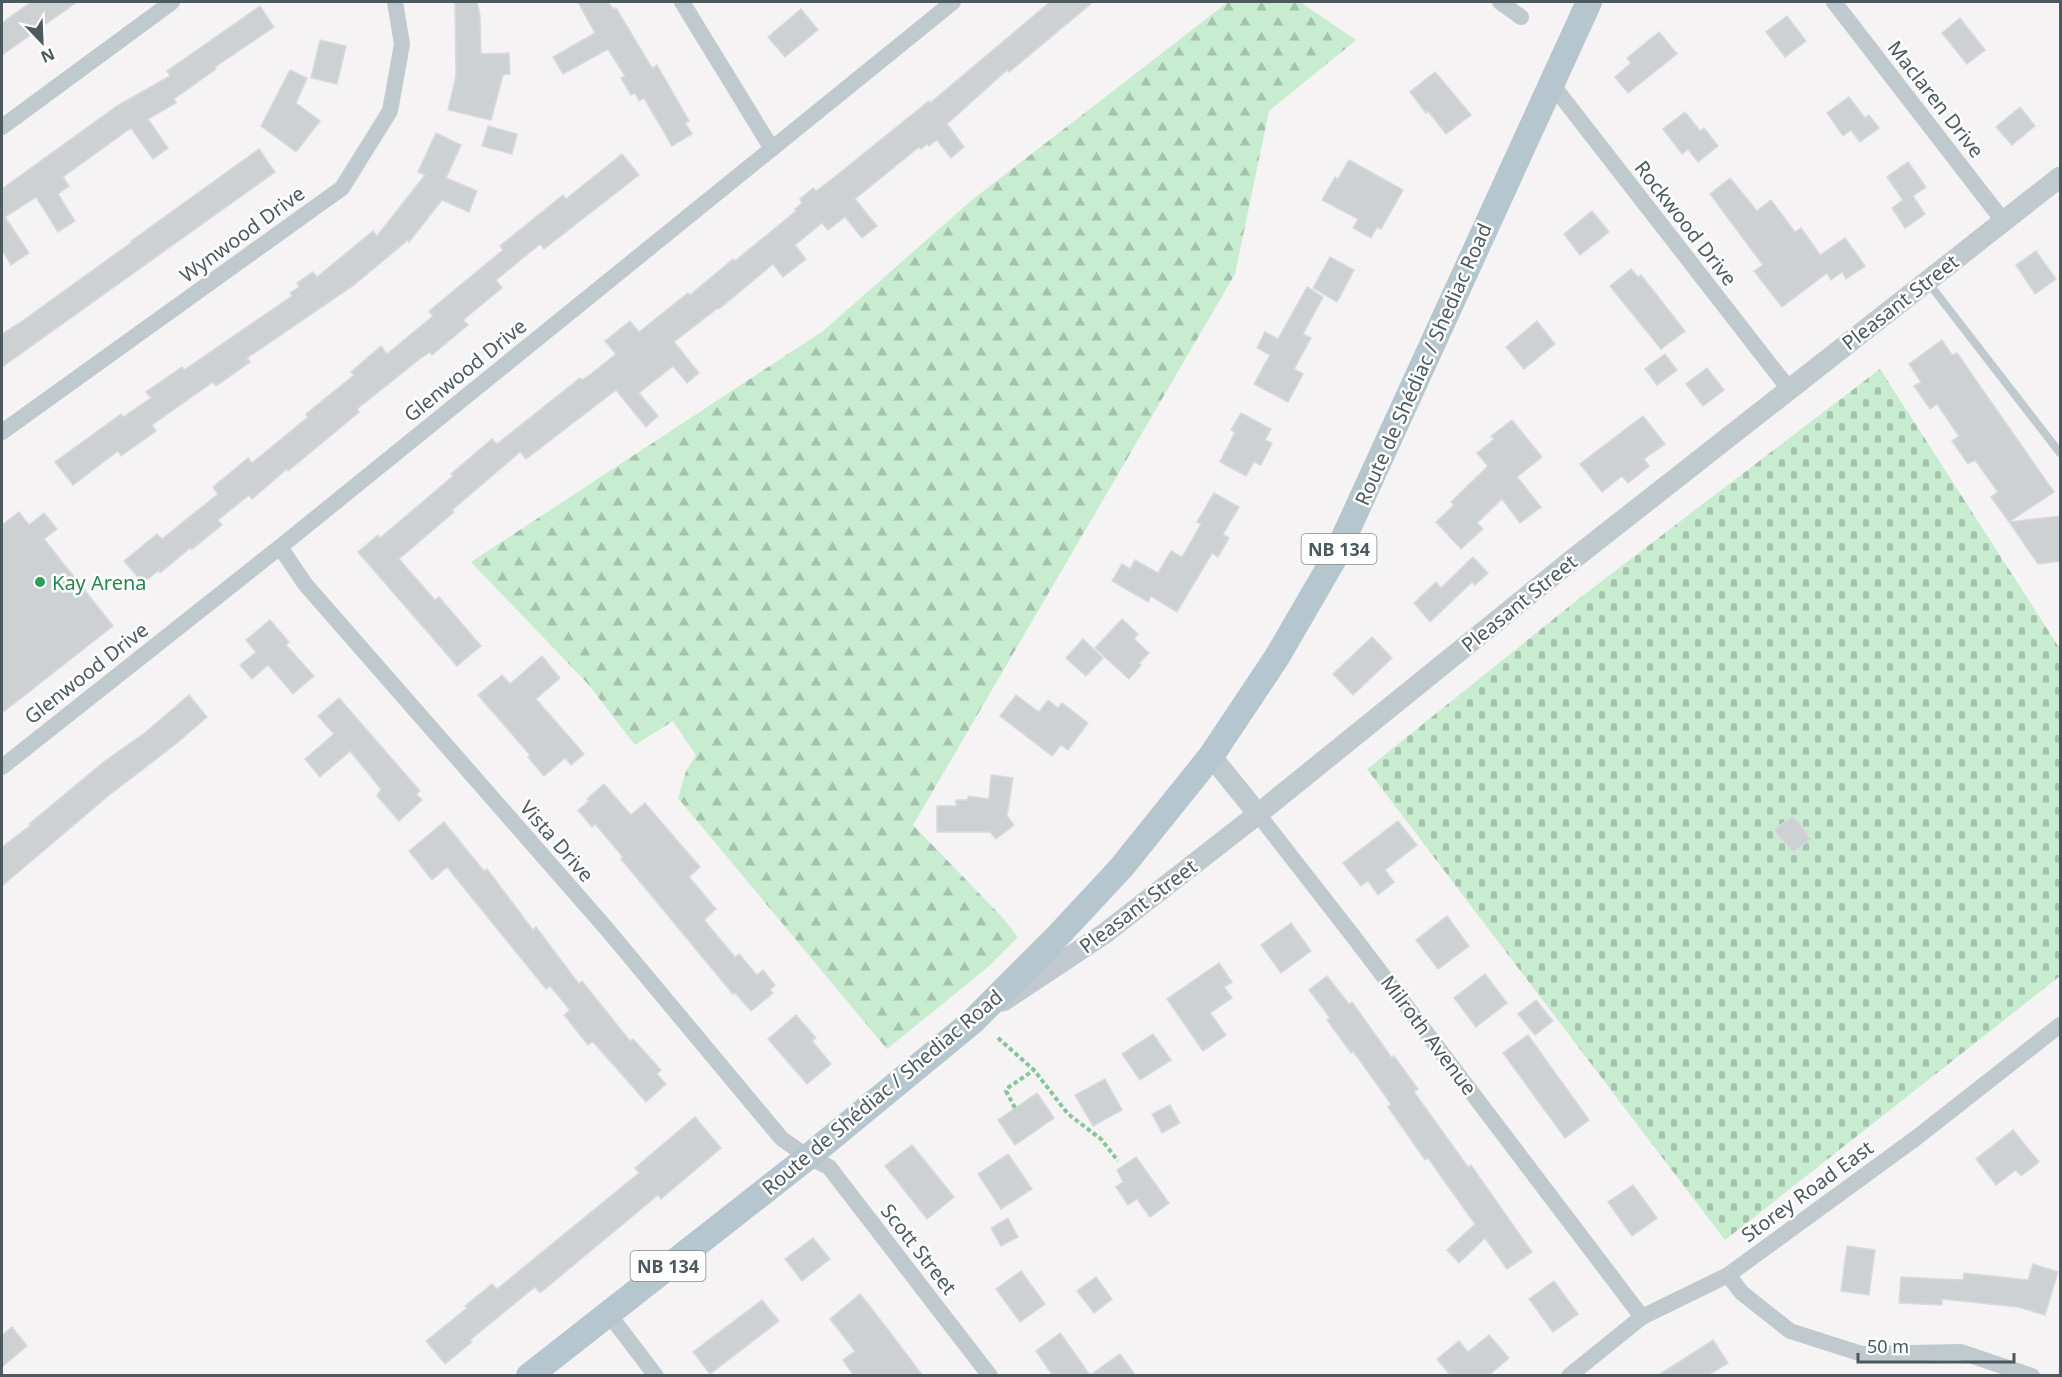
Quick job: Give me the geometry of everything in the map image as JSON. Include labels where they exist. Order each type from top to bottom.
[{"type":"main road","name":"Route de Shédiac / Shediac Road","points":[[529,1376],[808,1156],[972,1022],[1054,940],[1121,868],[1211,756],[1277,657],[1335,557],[1589,2]]},
{"type":"street","points":[[2,127],[172,2]]},
{"type":"street","name":"Wynwood Drive","points":[[2,432],[342,188],[390,111],[402,44],[395,2]]},
{"type":"street","points":[[682,2],[772,149]]},
{"type":"street","name":"Glenwood Drive","points":[[2,767],[280,547],[953,2]]},
{"type":"street","points":[[1500,2],[1521,17]]},
{"type":"street","name":"Maclaren Drive","points":[[1834,2],[2004,222]]},
{"type":"street","name":"Rockwood Drive","points":[[1551,83],[1789,389]]},
{"type":"street","name":"Pleasant Street","points":[[972,1022],[1104,934],[1258,814],[1572,560],[2061,177]]},
{"type":"street","name":"Vista Drive","points":[[280,547],[305,584],[606,928],[782,1139],[808,1156]]},
{"type":"street","name":"Milroth Avenue","points":[[1211,756],[1353,936],[1642,1317]]},
{"type":"street","name":"Storey Road East","points":[[1569,1376],[1642,1317],[1728,1275],[1916,1138],[2061,1025]]},
{"type":"street","name":"Scott Street","points":[[808,1156],[829,1167],[990,1376]]},
{"type":"street","points":[[1728,1275],[1742,1293],[1790,1331],[1862,1354],[1961,1352],[2032,1376]]},
{"type":"street","points":[[608,1313],[656,1376]]},
{"type":"lane","points":[[1927,281],[2061,453]]},
{"type":"path","points":[[998,1038],[1034,1070],[1068,1114],[1101,1139],[1118,1161]]},
{"type":"path","points":[[1015,1108],[1006,1091],[1009,1086],[1034,1070]]},
{"type":"green space","points":[[1228,2],[1300,2],[1356,40],[1269,111],[1235,274],[913,825],[1002,917],[1018,937],[988,967],[887,1049],[678,798],[686,771],[696,755],[673,721],[635,745],[588,684],[471,562],[823,331],[972,200]]},
{"type":"green space","points":[[1880,369],[2060,649],[2060,976],[1725,1240],[1367,769],[1581,597]]},
{"type":"building","points":[[31,2],[77,2],[2,55],[2,23]]},
{"type":"building","points":[[455,2],[477,2],[480,16],[481,54],[509,53],[510,74],[503,75],[491,120],[448,110],[456,76]]},
{"type":"building","points":[[578,2],[608,2],[613,9],[616,8],[652,68],[657,65],[689,121],[685,123],[692,134],[672,146],[644,98],[639,101],[635,93],[631,95],[621,78],[625,76],[608,49],[563,74],[553,57],[595,33]]},
{"type":"building","points":[[1050,2],[1093,2],[1009,72],[1007,70],[947,124],[964,147],[951,158],[937,140],[929,146],[927,144],[921,149],[919,147],[855,199],[877,226],[862,238],[845,217],[828,230],[822,223],[795,245],[806,259],[783,277],[773,264],[719,309],[674,342],[699,373],[687,383],[673,366],[639,393],[658,416],[646,427],[616,390],[526,459],[520,452],[399,559],[435,600],[439,597],[481,646],[457,666],[358,552],[378,535],[380,538],[453,476],[451,474],[492,439],[497,444],[580,378],[582,380],[591,374],[616,354],[605,341],[630,321],[639,332],[688,293],[690,295],[733,259],[735,261],[796,211],[795,209],[802,203],[800,199],[813,188],[816,191],[929,101],[930,103]]},
{"type":"building","points":[[260,6],[274,27],[215,67],[216,69],[174,99],[176,103],[148,119],[168,148],[153,159],[131,128],[63,177],[69,186],[58,194],[75,221],[58,232],[36,197],[5,217],[29,253],[11,265],[2,250],[2,189],[117,106],[170,76],[167,71]]},
{"type":"building","points":[[801,9],[818,30],[785,57],[768,37]]},
{"type":"building","points":[[1787,16],[1806,41],[1785,57],[1766,32]]},
{"type":"building","points":[[1960,18],[1985,50],[1967,64],[1942,33]]},
{"type":"building","points":[[1659,32],[1677,54],[1628,93],[1615,77],[1631,63],[1627,58]]},
{"type":"building","points":[[320,40],[346,46],[337,84],[311,78]]},
{"type":"building","points":[[290,70],[307,78],[296,103],[320,121],[296,152],[261,126]]},
{"type":"building","points":[[1435,72],[1471,115],[1446,134],[1410,92]]},
{"type":"building","points":[[1849,97],[1865,118],[1869,115],[1879,128],[1860,142],[1851,130],[1843,136],[1827,113]]},
{"type":"building","points":[[2020,107],[2035,126],[2012,145],[1996,127]]},
{"type":"building","points":[[1685,112],[1700,131],[1704,128],[1718,146],[1698,162],[1688,149],[1682,154],[1663,129]]},
{"type":"building","points":[[488,126],[517,134],[512,154],[482,146]]},
{"type":"building","points":[[436,133],[461,145],[446,178],[477,191],[469,212],[442,200],[409,242],[408,240],[354,285],[247,358],[250,362],[216,386],[213,382],[152,425],[156,431],[121,456],[118,451],[73,485],[55,462],[121,414],[123,417],[151,398],[146,392],[182,367],[184,370],[292,296],[290,293],[299,287],[297,283],[313,272],[317,277],[373,231],[377,236],[425,175],[418,172]]},
{"type":"building","points":[[259,149],[275,172],[2,367],[2,334]]},
{"type":"building","points":[[622,154],[639,175],[544,249],[540,244],[496,280],[502,288],[463,320],[468,325],[432,355],[430,352],[421,358],[357,409],[359,412],[252,499],[249,495],[218,520],[222,525],[160,573],[159,570],[143,583],[124,561],[157,534],[162,539],[218,494],[213,487],[248,458],[252,463],[308,417],[306,414],[354,375],[351,372],[381,346],[387,354],[433,316],[429,311],[503,250],[500,246],[563,195],[566,199]]},
{"type":"building","points":[[1349,160],[1403,190],[1381,229],[1377,227],[1371,238],[1353,228],[1358,219],[1322,200],[1335,177],[1338,179]]},
{"type":"building","points":[[1908,162],[1926,187],[1913,196],[1925,214],[1905,228],[1892,208],[1903,200],[1887,177]]},
{"type":"building","points":[[1730,178],[1757,211],[1771,200],[1795,232],[1801,228],[1820,255],[1845,238],[1865,266],[1846,279],[1842,272],[1831,280],[1827,273],[1782,307],[1754,271],[1763,265],[1710,194]]},
{"type":"building","points":[[1592,211],[1609,232],[1580,255],[1564,234]]},
{"type":"building","points":[[2036,251],[2056,279],[2035,294],[2016,265]]},
{"type":"building","points":[[1330,257],[1354,270],[1337,302],[1313,288]]},
{"type":"building","points":[[1631,269],[1638,277],[1641,275],[1685,331],[1661,349],[1610,286]]},
{"type":"building","points":[[1307,287],[1323,297],[1303,334],[1311,338],[1294,369],[1303,374],[1288,402],[1254,384],[1270,355],[1257,348],[1265,332],[1278,339]]},
{"type":"building","points":[[1537,321],[1555,344],[1524,369],[1506,347]]},
{"type":"building","points":[[1942,340],[1952,355],[1957,353],[2054,492],[2009,522],[1991,497],[1998,492],[1975,460],[1968,464],[1952,441],[1959,436],[1937,404],[1930,409],[1914,386],[1921,382],[1909,364]]},
{"type":"building","points":[[1665,354],[1677,370],[1657,385],[1645,369]]},
{"type":"building","points":[[1707,368],[1724,390],[1703,406],[1686,384]]},
{"type":"building","points":[[1241,413],[1271,429],[1265,440],[1272,443],[1261,465],[1254,462],[1246,476],[1220,462],[1235,432],[1231,430]]},
{"type":"building","points":[[1643,416],[1665,444],[1644,459],[1649,466],[1628,483],[1622,476],[1602,492],[1580,464]]},
{"type":"building","points":[[1512,420],[1542,457],[1517,477],[1541,507],[1520,523],[1502,499],[1477,523],[1483,529],[1461,549],[1436,522],[1454,505],[1451,502],[1488,466],[1477,453],[1494,439],[1491,436]]},
{"type":"building","points":[[1214,493],[1239,507],[1223,534],[1229,538],[1218,557],[1212,553],[1177,612],[1151,596],[1148,602],[1112,581],[1122,564],[1130,569],[1135,560],[1158,573],[1171,551],[1182,557],[1201,524],[1197,522]]},
{"type":"building","name":"Kay Arena","points":[[19,512],[29,525],[44,513],[57,529],[44,539],[113,626],[2,713],[2,525]]},
{"type":"building","points":[[2061,516],[2061,561],[2038,564],[2009,522]]},
{"type":"building","points":[[1473,557],[1488,573],[1475,585],[1472,582],[1430,622],[1414,603],[1436,582],[1441,588]]},
{"type":"building","points":[[1122,619],[1138,634],[1134,639],[1149,653],[1139,663],[1141,665],[1129,679],[1095,648]]},
{"type":"building","points":[[270,620],[289,642],[286,645],[314,676],[293,694],[268,665],[252,679],[240,665],[256,652],[246,640]]},
{"type":"building","points":[[1372,637],[1392,658],[1353,695],[1333,674]]},
{"type":"building","points":[[1083,639],[1103,658],[1086,676],[1066,658]]},
{"type":"building","points":[[542,656],[560,678],[536,699],[584,754],[571,765],[565,758],[544,776],[528,757],[530,755],[478,695],[502,675],[510,684]]},
{"type":"building","points":[[189,695],[207,717],[108,796],[2,886],[2,847]]},
{"type":"building","points":[[1016,695],[1039,712],[1048,700],[1058,708],[1062,703],[1088,723],[1068,750],[1061,745],[1052,756],[1000,716]]},
{"type":"building","points":[[339,698],[420,791],[416,794],[422,800],[399,821],[377,796],[381,789],[350,751],[320,777],[305,759],[334,734],[318,716]]},
{"type":"building","points":[[991,775],[1013,778],[1007,816],[1014,825],[996,839],[990,832],[937,832],[937,806],[956,806],[956,800],[968,800],[968,796],[989,799]]},
{"type":"building","points":[[604,784],[631,815],[645,803],[700,867],[689,877],[716,909],[704,920],[735,957],[739,954],[757,975],[763,970],[775,985],[770,990],[773,993],[751,1011],[735,993],[733,994],[621,859],[623,857],[595,824],[592,827],[578,810]]},
{"type":"building","points":[[1793,816],[1811,839],[1793,852],[1775,829]]},
{"type":"building","points":[[1398,821],[1417,845],[1385,870],[1394,882],[1378,895],[1368,881],[1361,886],[1343,863]]},
{"type":"building","points":[[444,822],[484,871],[487,869],[533,930],[536,927],[579,984],[582,981],[630,1041],[633,1039],[661,1070],[657,1074],[666,1084],[646,1102],[595,1044],[592,1042],[588,1045],[564,1015],[570,1010],[550,986],[546,989],[447,867],[432,880],[409,851]]},
{"type":"building","points":[[1447,916],[1469,946],[1438,969],[1416,940]]},
{"type":"building","points":[[1291,923],[1311,951],[1281,973],[1261,945]]},
{"type":"building","points":[[1219,963],[1232,982],[1224,987],[1232,998],[1210,1013],[1226,1035],[1203,1051],[1167,999]]},
{"type":"building","points":[[1485,974],[1507,1003],[1476,1027],[1454,998]]},
{"type":"building","points":[[1327,976],[1349,1004],[1352,1002],[1392,1058],[1394,1056],[1418,1089],[1414,1092],[1468,1167],[1471,1165],[1532,1252],[1507,1269],[1485,1238],[1459,1263],[1447,1250],[1475,1224],[1428,1158],[1425,1160],[1388,1107],[1391,1104],[1353,1051],[1351,1053],[1327,1020],[1330,1018],[1309,990]]},
{"type":"building","points":[[1536,1000],[1553,1021],[1535,1035],[1518,1014]]},
{"type":"building","points":[[796,1015],[816,1038],[812,1041],[831,1064],[807,1084],[768,1039]]},
{"type":"building","points":[[1153,1034],[1171,1060],[1140,1080],[1122,1054]]},
{"type":"building","points":[[1528,1035],[1589,1120],[1565,1138],[1503,1053]]},
{"type":"building","points":[[1105,1079],[1122,1110],[1093,1126],[1075,1095]]},
{"type":"building","points":[[1037,1093],[1054,1118],[1015,1145],[998,1120]]},
{"type":"building","points":[[1170,1105],[1180,1123],[1162,1133],[1152,1114]]},
{"type":"building","points":[[695,1117],[721,1148],[661,1199],[658,1195],[540,1293],[535,1287],[470,1340],[472,1342],[445,1364],[426,1341],[467,1308],[465,1306],[492,1284],[497,1289],[639,1173],[635,1168]]},
{"type":"building","points":[[2013,1130],[2039,1162],[2021,1176],[2016,1170],[1996,1185],[1976,1159]]},
{"type":"building","points":[[912,1145],[954,1197],[927,1219],[885,1166]]},
{"type":"building","points":[[1008,1154],[1032,1189],[1001,1209],[978,1174]]},
{"type":"building","points":[[1136,1157],[1169,1203],[1150,1217],[1137,1199],[1128,1205],[1116,1187],[1123,1182],[1117,1170]]},
{"type":"building","points":[[1633,1185],[1657,1218],[1632,1236],[1608,1202]]},
{"type":"building","points":[[1008,1218],[1018,1237],[1001,1246],[991,1228]]},
{"type":"building","points":[[813,1238],[830,1259],[802,1281],[785,1259]]},
{"type":"building","points":[[1847,1246],[1875,1250],[1869,1295],[1841,1291]]},
{"type":"building","points":[[2033,1264],[2058,1272],[2045,1315],[2018,1307],[1942,1299],[1942,1305],[1899,1303],[1901,1277],[1963,1280],[1964,1273],[2028,1280]]},
{"type":"building","points":[[1021,1271],[1045,1304],[1020,1322],[996,1289]]},
{"type":"building","points":[[1096,1277],[1112,1299],[1094,1313],[1077,1291]]},
{"type":"building","points":[[1554,1281],[1578,1314],[1553,1332],[1529,1299]]},
{"type":"building","points":[[860,1294],[923,1376],[854,1376],[843,1360],[855,1351],[830,1319]]},
{"type":"building","points":[[762,1300],[779,1321],[710,1374],[693,1352]]},
{"type":"building","points":[[12,1327],[27,1346],[2,1367],[2,1335]]},
{"type":"building","points":[[1060,1333],[1090,1375],[1120,1354],[1136,1376],[1053,1376],[1036,1351]]},
{"type":"building","points":[[1489,1335],[1509,1358],[1488,1376],[1451,1376],[1437,1359],[1459,1341],[1468,1352]]},
{"type":"building","points":[[1713,1340],[1728,1363],[1707,1376],[1657,1376]]},
{"type":"place","name":"Kay Arena","points":[[40,582]]}]
